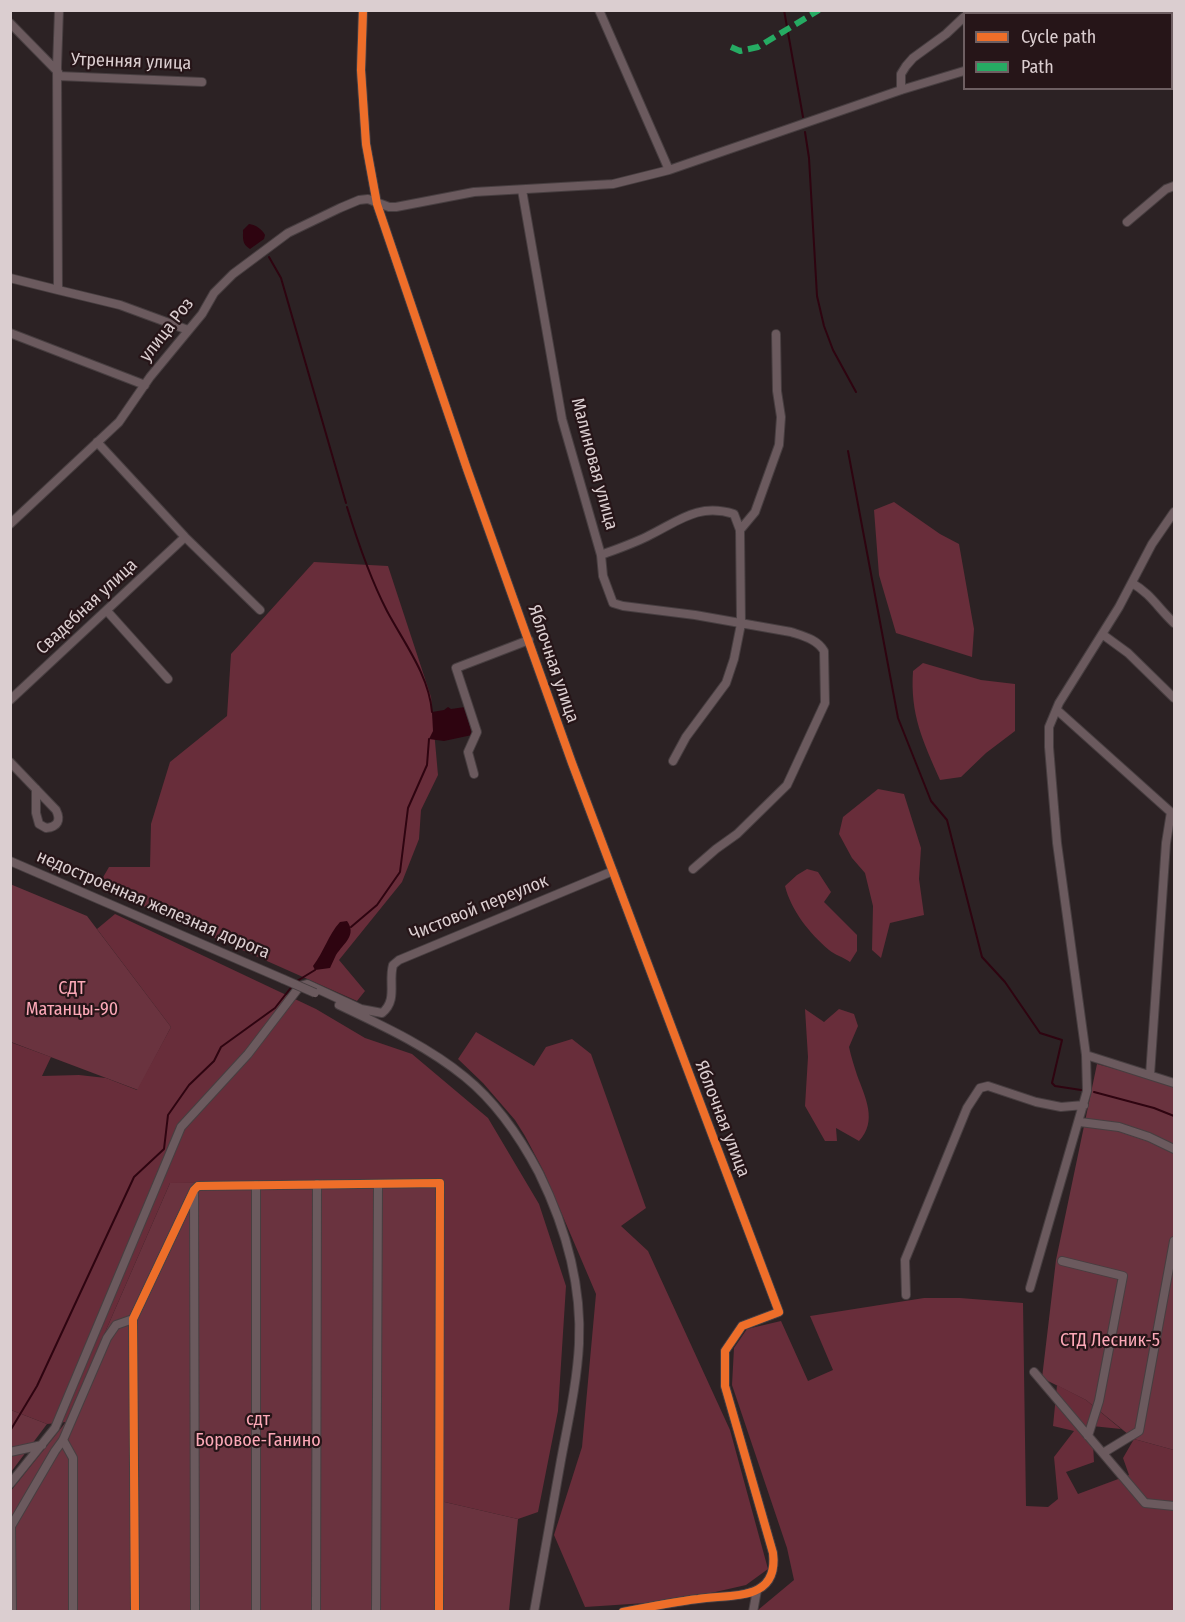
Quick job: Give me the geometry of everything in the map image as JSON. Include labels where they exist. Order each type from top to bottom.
[{"type":"street","points":[[58,290],[59,10]]},
{"type":"street","name":"Яблочная улица","points":[[363,10],[361,70],[366,144],[377,204],[467,469],[572,763],[779,1312],[742,1326],[725,1352],[725,1386],[773,1553],[773,1571],[765,1585],[758,1590]]},
{"type":"street","points":[[598,10],[669,170]]},
{"type":"street","points":[[901,90],[901,74],[906,66],[963,18]]},
{"type":"street","points":[[10,23],[58,74]]},
{"type":"street","name":"улица Роз","points":[[10,524],[119,422],[145,385],[202,314],[214,293],[233,274],[288,233],[359,200],[368,199],[377,204],[396,207],[474,192],[613,184],[669,170],[901,90],[963,71]]},
{"type":"street","name":"Утренняя улица","points":[[58,74],[202,82]]},
{"type":"street","points":[[1127,222],[1166,189],[1174,186]]},
{"type":"street","name":"Малиновая улица","points":[[522,190],[562,419],[601,555],[603,576],[613,603],[741,624]]},
{"type":"street","points":[[10,278],[120,305],[188,330]]},
{"type":"street","points":[[10,333],[145,385]]},
{"type":"street","points":[[740,531],[755,512],[779,445],[781,417],[777,391],[776,334]]},
{"type":"street","points":[[96,442],[184,537],[260,610]]},
{"type":"street","points":[[601,555],[648,537],[689,513],[720,509],[734,514],[740,531],[741,624],[734,659],[726,683],[686,737],[673,761]]},
{"type":"street","points":[[1030,1288],[1080,1122],[1088,1074],[1057,843],[1049,726],[1059,703],[1119,608],[1152,544],[1174,512]]},
{"type":"street","name":"Свадебная улица","points":[[10,700],[184,537]]},
{"type":"street","points":[[1132,583],[1147,592],[1158,608],[1174,623]]},
{"type":"street","points":[[107,611],[168,679]]},
{"type":"street","points":[[693,869],[737,834],[787,785],[825,703],[824,651],[820,645],[791,632],[741,624]]},
{"type":"street","points":[[1102,634],[1128,653],[1174,698]]},
{"type":"street","points":[[474,774],[468,752],[477,732],[456,668],[529,640]]},
{"type":"street","points":[[1057,710],[1173,814],[1166,843],[1150,1075]]},
{"type":"street","points":[[10,762],[36,789]]},
{"type":"street","name":"недостроенная железная дорога","points":[[10,861],[315,993],[410,1040],[466,1078],[490,1101],[514,1130],[534,1165],[568,1247],[575,1280],[579,1343],[576,1379],[534,1611]]},
{"type":"street","name":"Чистовой переулок","points":[[42,1445],[55,1428],[182,1127],[248,1054],[300,986],[307,984],[361,1009],[382,1013],[389,1008],[392,1000],[391,972],[393,965],[399,960],[613,871]]},
{"type":"street","points":[[1086,1055],[1174,1083]]},
{"type":"street","points":[[906,1295],[905,1260],[967,1108],[980,1088],[988,1086],[1036,1102],[1061,1107],[1084,1105]]},
{"type":"street","points":[[1080,1122],[1119,1127],[1149,1137],[1174,1149]]},
{"type":"street","points":[[316,1611],[317,1184]]},
{"type":"street","points":[[135,1611],[133,1319],[194,1190],[198,1186],[440,1184],[439,1611]]},
{"type":"street","points":[[256,1185],[256,1611]]},
{"type":"street","points":[[376,1611],[378,1185]]},
{"type":"street","points":[[194,1190],[195,1611]]},
{"type":"street","points":[[1103,1453],[1138,1431],[1174,1241]]},
{"type":"street","points":[[1062,1261],[1124,1276],[1099,1401],[1088,1436]]},
{"type":"street","points":[[12,1611],[11,1528],[63,1440],[107,1338],[116,1325],[133,1319]]},
{"type":"street","points":[[1034,1372],[1145,1503],[1174,1506]]},
{"type":"street","points":[[63,1440],[73,1458],[73,1611]]},
{"type":"street","points":[[10,1452],[42,1445]]},
{"type":"street","points":[[10,1484],[42,1445]]},
{"type":"street","points":[[623,1611],[700,1598],[732,1597],[758,1590],[753,1611]]},
{"type":"green space","name":"СДТ Матанцы-90","points":[[10,884],[87,916],[171,1027],[138,1090],[11,1042]]},
{"type":"green space","name":"СТД Лесник-5","points":[[1097,1064],[1174,1085],[1174,1450],[1134,1439],[1086,1400],[1042,1378],[1056,1260]]},
{"type":"green space","name":"сдт Боровое-Ганино","points":[[443,1182],[436,1500],[518,1519],[509,1611],[11,1611],[10,1492],[66,1422],[170,1183]]},
{"type":"green space","points":[[11,1410],[47,1424],[11,1472]]},
{"type":"shaded area","points":[[249,224],[254,225],[265,235],[264,239],[250,249],[244,243],[243,236],[243,230]]},
{"type":"shaded area","points":[[894,502],[940,534],[959,544],[974,629],[972,657],[896,633],[879,575],[874,510]]},
{"type":"shaded area","points":[[314,562],[388,566],[431,697],[438,775],[421,810],[419,839],[402,882],[339,960],[365,991],[357,1001],[98,886],[109,867],[150,867],[151,824],[170,762],[227,716],[231,654]]},
{"type":"shaded area","points":[[923,663],[981,680],[1015,684],[1015,731],[986,753],[961,777],[940,780],[923,740],[916,715],[913,671]]},
{"type":"shaded area","points":[[448,707],[451,709],[465,707],[472,735],[444,741],[429,739],[433,731],[432,712]]},
{"type":"shaded area","points":[[878,789],[904,794],[921,848],[919,879],[924,915],[890,923],[881,958],[872,950],[873,906],[865,873],[852,858],[839,834],[843,817]]},
{"type":"shaded area","points":[[807,869],[818,872],[831,892],[824,902],[857,935],[857,951],[850,962],[831,952],[808,929],[792,904],[785,886]]},
{"type":"shaded area","points":[[115,914],[316,1009],[365,1038],[412,1054],[488,1118],[539,1204],[566,1286],[558,1411],[538,1512],[518,1519],[436,1500],[443,1182],[170,1183],[66,1422],[47,1424],[11,1410],[10,1042],[51,1057],[42,1076],[79,1075],[106,1078],[137,1090],[171,1027],[97,929]]},
{"type":"shaded area","points":[[347,921],[350,926],[350,935],[330,968],[315,970],[313,966],[332,932],[340,922]]},
{"type":"shaded area","points":[[805,1009],[824,1022],[839,1009],[854,1014],[858,1026],[849,1047],[869,1117],[865,1133],[859,1141],[836,1128],[837,1141],[825,1141],[805,1106],[808,1057]]},
{"type":"shaded area","points":[[476,1032],[534,1066],[546,1047],[572,1039],[591,1054],[646,1208],[621,1226],[648,1251],[730,1430],[768,1569],[746,1585],[676,1601],[585,1607],[554,1535],[582,1447],[596,1294],[544,1172],[525,1136],[515,1120],[483,1083],[458,1059]]},
{"type":"shaded area","points":[[924,1298],[960,1298],[1023,1303],[1026,1506],[1048,1507],[1058,1499],[1054,1457],[1074,1431],[1053,1426],[1057,1385],[1086,1400],[1121,1429],[1092,1426],[1094,1462],[1066,1472],[1078,1494],[1129,1475],[1123,1458],[1134,1439],[1174,1450],[1174,1611],[737,1611],[758,1610],[794,1580],[787,1548],[732,1385],[734,1348],[747,1329],[781,1321],[808,1381],[833,1370],[810,1316]]},
{"type":"waterway","points":[[784,10],[803,117]]},
{"type":"waterway","points":[[805,132],[809,158],[817,296],[824,326],[833,350],[856,392]]},
{"type":"waterway","points":[[269,257],[281,278],[346,503]]},
{"type":"waterway","points":[[848,451],[898,718],[931,801],[947,820],[982,957],[1005,982],[1040,1033],[1062,1040],[1052,1083],[1055,1086],[1081,1090]]},
{"type":"waterway","points":[[347,507],[375,586],[421,672],[432,712]]},
{"type":"waterway","points":[[351,927],[377,905],[400,872],[408,808],[427,765],[429,739]]},
{"type":"waterway","points":[[297,981],[315,970]]},
{"type":"waterway","points":[[10,1431],[37,1386],[134,1177],[164,1149],[168,1115],[189,1085],[214,1061],[221,1047],[275,1008],[293,985]]},
{"type":"waterway","points":[[1094,1092],[1154,1108],[1174,1116]]},
{"type":"marked path","points":[[731,47],[740,51],[758,47],[819,10]]},
{"type":"cycle path","points":[[363,10],[361,70],[366,144],[377,204],[467,469],[572,763],[779,1312],[742,1326],[725,1351],[725,1386],[773,1553],[773,1569],[768,1580],[761,1588],[738,1595],[698,1599],[623,1612]]},
{"type":"cycle path","points":[[135,1612],[133,1319],[194,1190],[198,1186],[440,1183],[439,1612]]}]
